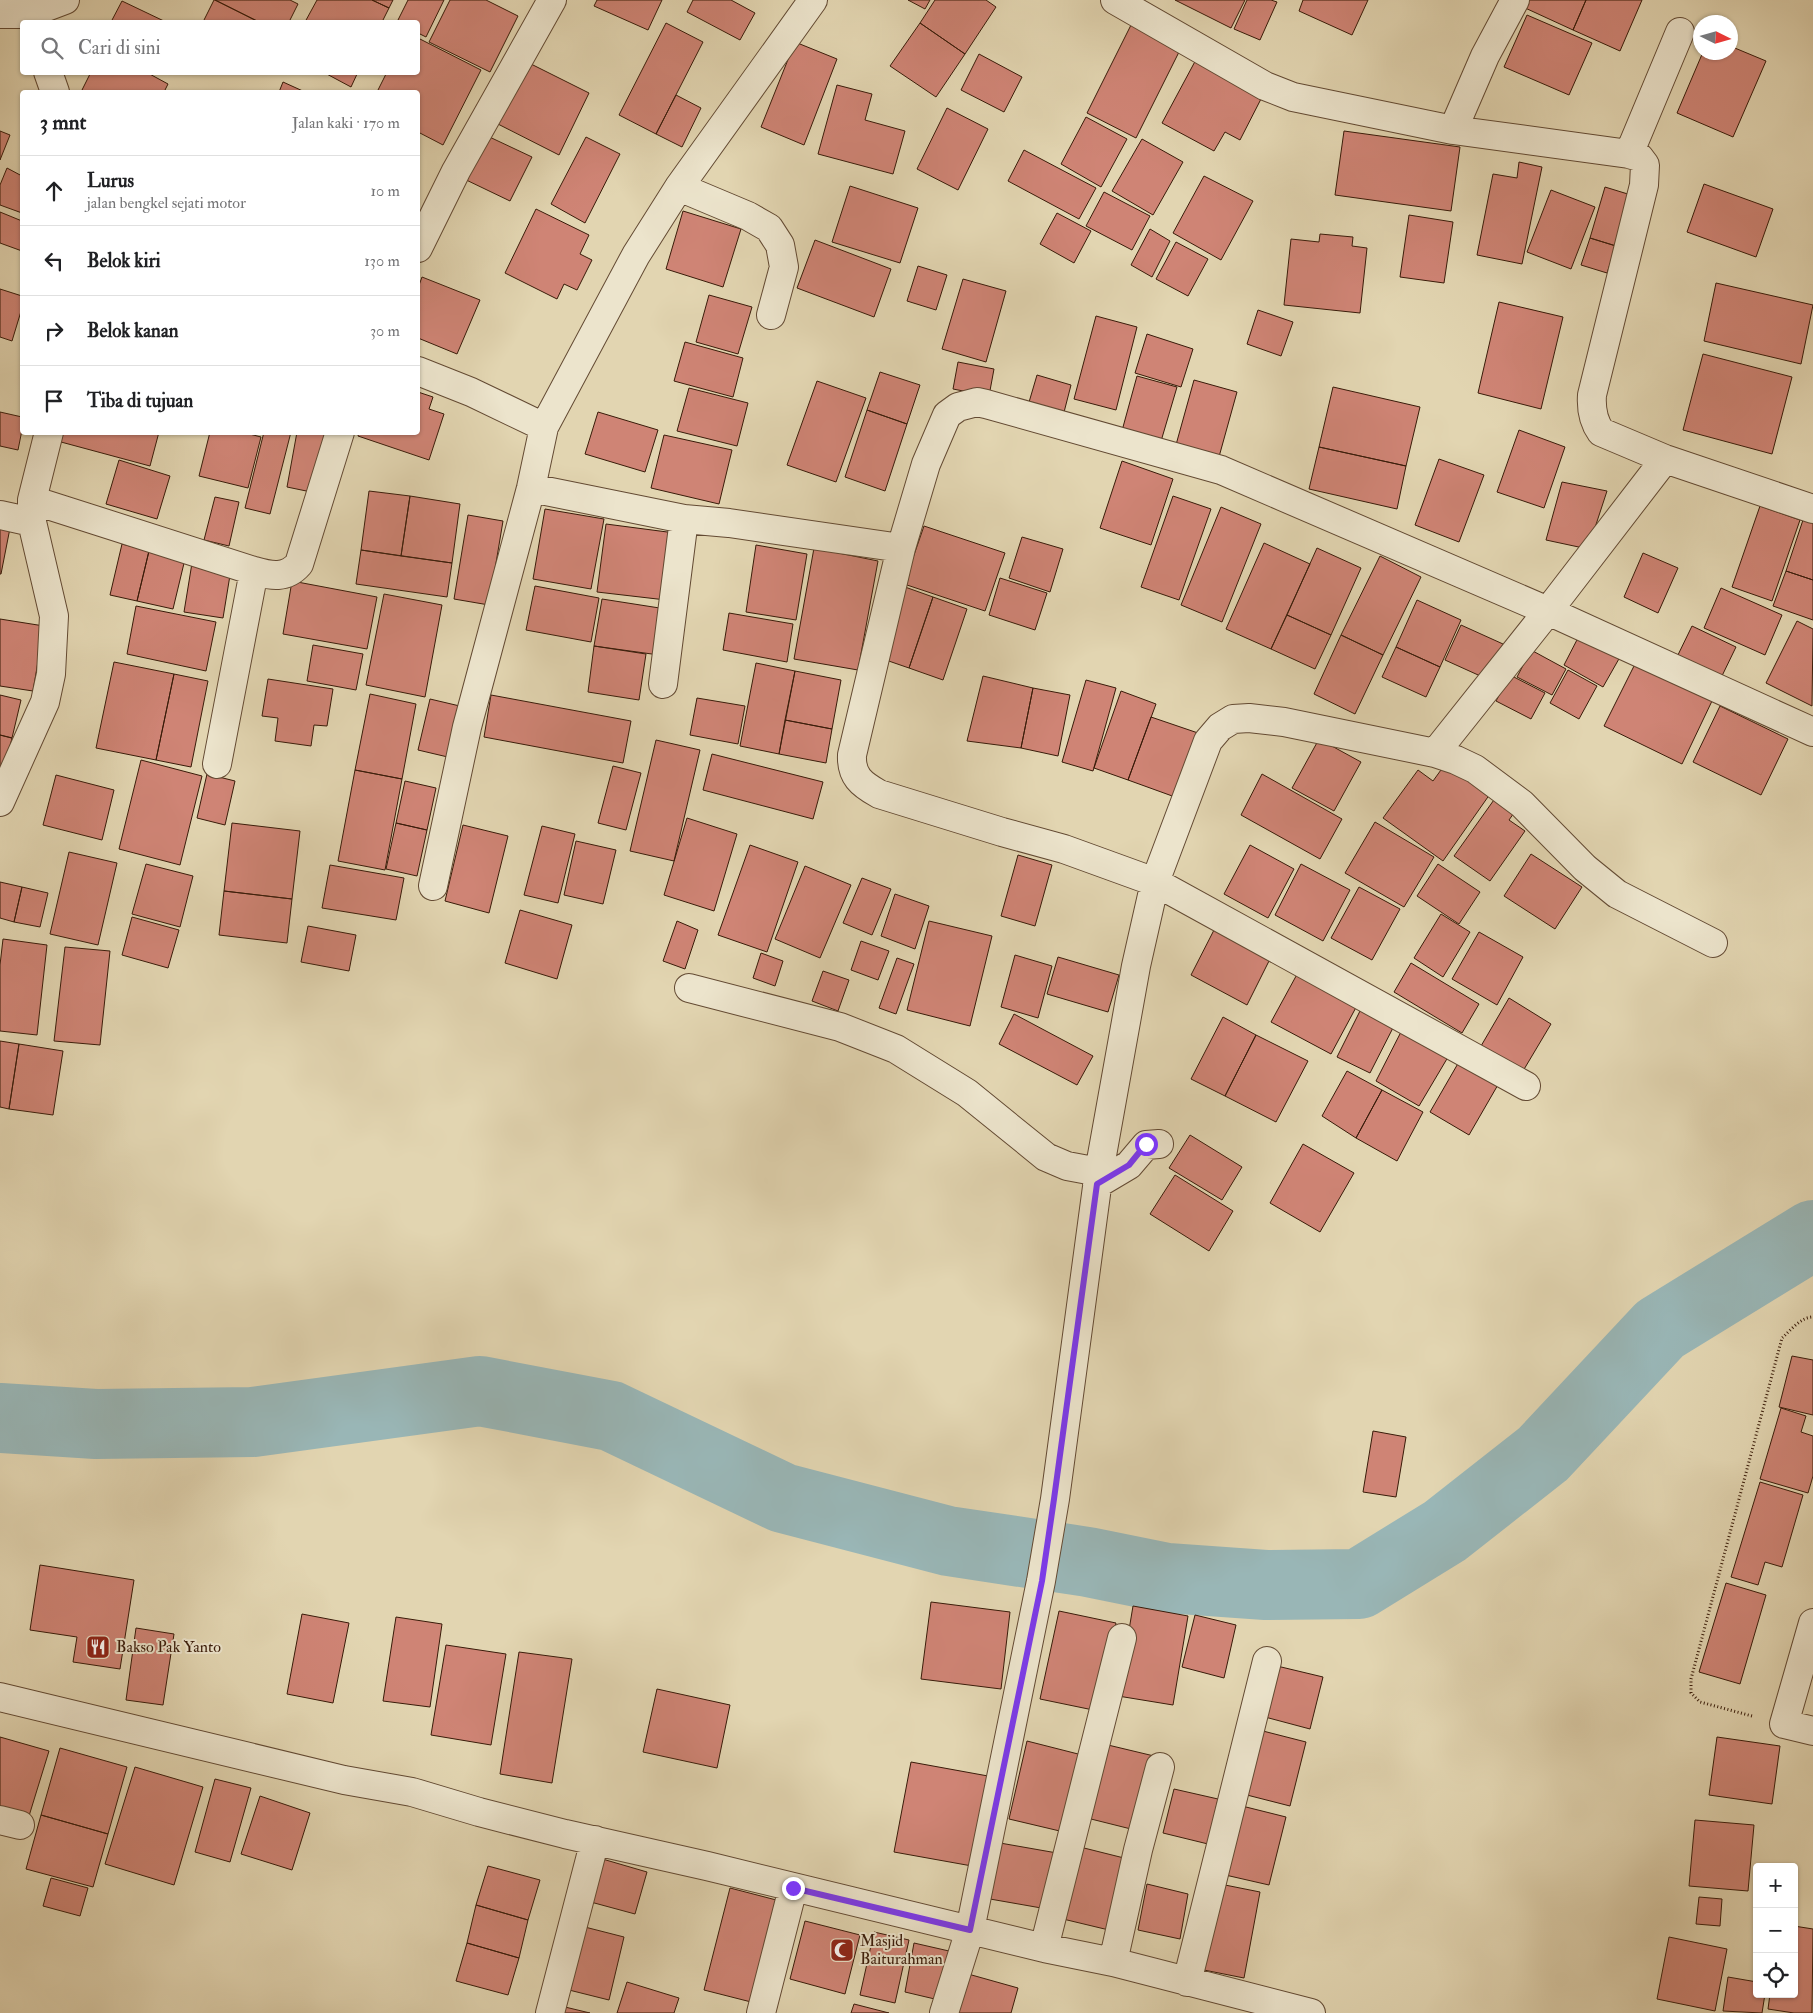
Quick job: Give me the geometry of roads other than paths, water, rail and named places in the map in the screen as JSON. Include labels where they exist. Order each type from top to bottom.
[{"type":"street","points":[[0,14],[30,18],[65,0]]},
{"type":"street","points":[[433,886],[467,727],[532,488],[544,428],[636,255],[679,187],[813,0]]},
{"type":"street","points":[[1453,130],[1485,56],[1515,0]]},
{"type":"street","points":[[1119,1],[1265,86],[1293,96],[1453,130],[1629,154],[1639,157],[1646,165],[1644,185],[1592,395],[1591,406],[1596,425],[1601,432],[1665,459],[1813,509]]},
{"type":"street","points":[[420,244],[544,3]]},
{"type":"street","points":[[1629,154],[1680,32]]},
{"type":"street","points":[[49,75],[54,90]]},
{"type":"street","points":[[679,187],[748,216],[769,228],[780,245],[784,267],[771,315]]},
{"type":"street","points":[[420,372],[471,392],[544,428]]},
{"type":"street","points":[[1526,1086],[1155,882],[1064,849],[879,794],[868,788],[856,776],[852,767],[852,755],[901,548],[926,464],[947,415],[958,407],[977,402],[1221,470],[1548,611],[1813,732]]},
{"type":"street","points":[[0,802],[45,702],[53,653],[54,616],[32,511],[48,435]]},
{"type":"street","points":[[0,515],[32,511],[275,576],[294,570],[299,564],[339,435]]},
{"type":"street","points":[[1435,753],[1548,611],[1665,459]]},
{"type":"street","points":[[532,488],[684,520],[729,523],[901,548]]},
{"type":"street","points":[[663,684],[684,520]]},
{"type":"street","points":[[217,764],[254,571]]},
{"type":"street","points":[[944,2013],[970,1930],[1042,1581],[1098,1178],[1136,966],[1155,882],[1208,740],[1220,727],[1233,719],[1249,718],[1284,722],[1435,753],[1456,760],[1475,769],[1522,804],[1585,868],[1617,894],[1713,943]]},
{"type":"street","points":[[689,988],[840,1027],[896,1049],[967,1093],[1046,1157],[1098,1178],[1129,1165],[1146,1144],[1159,1144]]},
{"type":"street","points":[[1813,1623],[1784,1724],[1813,1731]]},
{"type":"street","points":[[1044,1948],[1122,1638]]},
{"type":"street","points":[[1186,1982],[1267,1660]]},
{"type":"street","points":[[0,1697],[344,1780],[412,1792],[489,1815],[1044,1948],[1114,1962],[1311,2013]]},
{"type":"street","points":[[1114,1962],[1138,1850],[1160,1767]]},
{"type":"street","points":[[550,2013],[595,1840]]},
{"type":"street","points":[[761,2013],[793,1888]]},
{"type":"waterway","points":[[0,1418],[96,1424],[253,1422],[480,1391],[611,1416],[783,1498],[948,1541],[1088,1562],[1167,1578],[1266,1585],[1359,1584],[1445,1531],[1543,1454],[1660,1329],[1813,1235]]},
{"type":"place","name":"Bakso Pak Yanto","points":[[98,1647]]},
{"type":"place","name":"Masjid Baiturahman","points":[[842,1950]]}]
